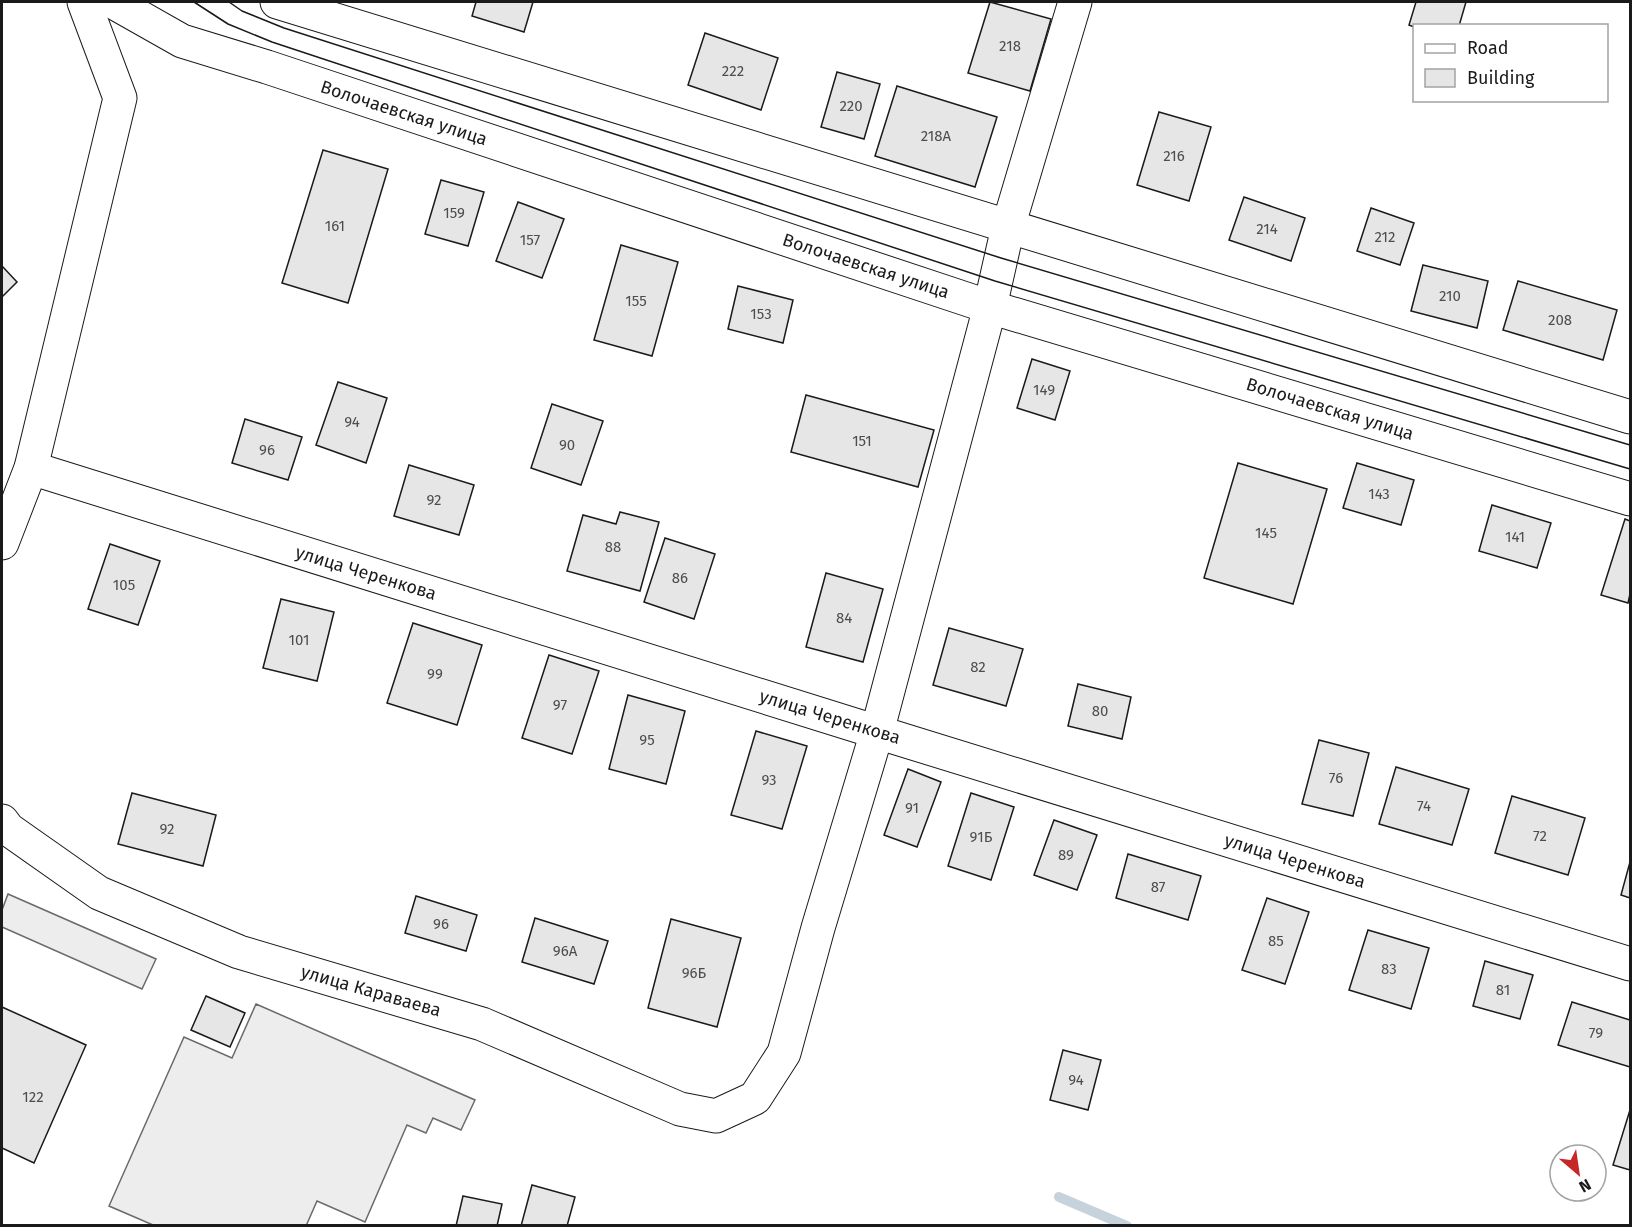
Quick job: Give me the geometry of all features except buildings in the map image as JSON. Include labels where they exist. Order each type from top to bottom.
[{"type":"street","points":[[2,543],[31,468],[120,98],[84,2]]},
{"type":"street","name":"Волочаевская улица","points":[[112,2],[182,41],[267,67],[990,307],[1630,499]]},
{"type":"street","points":[[277,2],[1630,417]]},
{"type":"street","points":[[877,732],[990,307],[1008,227],[1075,2]]},
{"type":"street","name":"улица Черенкова","points":[[31,468],[1630,964]]},
{"type":"street","name":"улица Караваева","points":[[2,821],[8,829],[99,893],[239,952],[482,1024],[680,1109],[716,1116],[755,1098],[784,1053],[818,928],[877,732]]},
{"type":"shaded area","points":[[8,894],[156,959],[142,989],[2,927],[2,910]]},
{"type":"shaded area","points":[[256,1004],[475,1100],[461,1130],[433,1118],[426,1133],[407,1125],[365,1222],[317,1201],[306,1226],[153,1225],[109,1206],[184,1037],[232,1058]]},
{"type":"waterway","points":[[1059,1197],[1127,1226]]},
{"type":"tram line","points":[[194,2],[228,24],[272,42],[995,281],[1630,469]]},
{"type":"tram line","points":[[229,2],[242,11],[284,28],[1001,258],[1630,445]]}]
